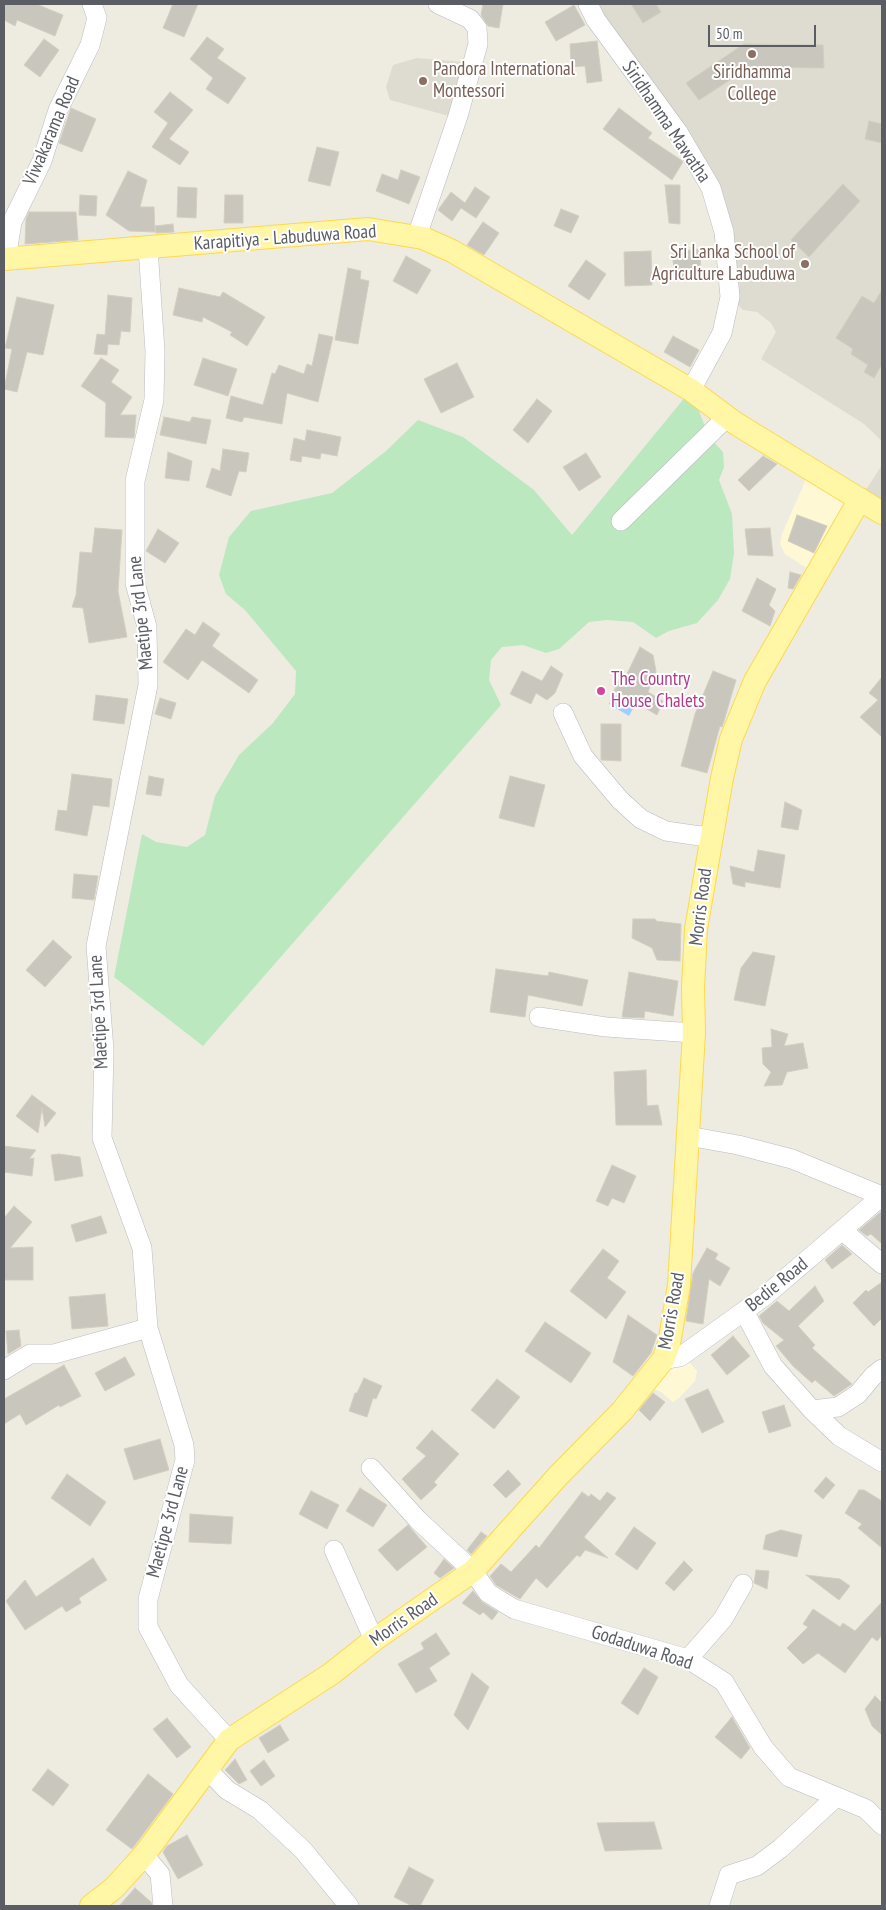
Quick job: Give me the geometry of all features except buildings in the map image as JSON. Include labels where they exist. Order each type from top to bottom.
[{"type":"main road","name":"Karapitiya - Labuduwa Road","points":[[5,259],[368,229],[417,236],[452,251],[691,390],[727,417],[882,513]]},
{"type":"main road","name":"Morris Road","points":[[91,1906],[114,1888],[144,1855],[184,1804],[229,1740],[331,1674],[374,1640],[473,1571],[558,1476],[622,1411],[663,1360],[668,1344],[679,1285],[694,1032],[693,988],[696,928],[711,834],[731,739],[756,681],[860,499]]},
{"type":"street","name":"Viwakarama Road","points":[[5,259],[12,222],[42,161],[58,110],[90,45],[97,18],[92,4]]},
{"type":"street","points":[[417,236],[458,116],[478,44],[477,28],[470,19],[438,4]]},
{"type":"street","name":"Siridhamma Mawatha","points":[[588,4],[596,20],[678,132],[711,188],[724,232],[730,297],[722,333],[691,390]]},
{"type":"street","name":"Maetipe 3rd Lane","points":[[148,248],[155,351],[154,400],[135,481],[134,583],[147,627],[148,685],[96,946],[104,1050],[102,1138],[142,1248],[148,1328],[184,1445],[185,1460],[148,1599],[148,1628],[179,1685],[229,1740]]},
{"type":"street","points":[[621,521],[727,417]]},
{"type":"street","points":[[563,713],[583,756],[620,800],[641,819],[666,831],[700,836],[711,834]]},
{"type":"street","points":[[539,1017],[606,1027],[694,1032]]},
{"type":"street","points":[[688,1136],[738,1145],[792,1159],[882,1196]]},
{"type":"street","name":"Bedie Road","points":[[663,1360],[680,1357],[744,1311],[882,1196]]},
{"type":"street","points":[[842,1231],[882,1264]]},
{"type":"street","points":[[744,1311],[773,1366],[812,1410],[840,1436],[882,1462]]},
{"type":"street","points":[[4,1370],[30,1354],[54,1354],[148,1328]]},
{"type":"street","points":[[812,1410],[838,1407],[858,1394],[873,1376],[882,1369]]},
{"type":"street","name":"Godaduwa Road","points":[[371,1468],[418,1520],[473,1571],[488,1593],[514,1609],[688,1659],[724,1682],[763,1748],[789,1777],[866,1809],[882,1825]]},
{"type":"street","points":[[334,1550],[374,1640]]},
{"type":"street","points":[[688,1659],[723,1619],[743,1584]]},
{"type":"street","points":[[207,1769],[227,1790],[260,1810],[303,1850],[348,1906]]},
{"type":"street","points":[[719,1906],[729,1876],[757,1866],[781,1848],[836,1797]]},
{"type":"street","points":[[144,1855],[160,1874],[163,1906]]},
{"type":"shaded area","name":"Sri Lanka School of Agriculture Labuduwa","points":[[588,4],[882,4],[882,441],[864,424],[761,359],[776,332],[771,323],[757,312],[743,310],[730,297],[711,188]]},
{"type":"shaded area","name":"Pandora International Montessori","points":[[417,58],[464,62],[449,116],[390,100],[386,87],[393,65]]},
{"type":"shaded area","points":[[882,465],[882,513],[860,499]]},
{"type":"shaded area","points":[[811,468],[860,499],[814,569],[805,567],[785,554],[780,544],[782,534]]},
{"type":"shaded area","points":[[683,1355],[697,1371],[695,1381],[679,1398],[673,1402],[661,1392],[644,1385]]},
{"type":"green space","points":[[691,390],[709,437],[723,452],[724,467],[719,480],[732,514],[734,553],[730,579],[718,600],[697,623],[669,631],[656,638],[633,622],[607,620],[589,622],[559,649],[546,653],[523,645],[502,647],[491,660],[489,680],[501,705],[203,1046],[114,977],[142,834],[156,842],[187,847],[205,835],[215,796],[239,755],[273,723],[295,694],[296,671],[245,610],[226,594],[219,575],[229,537],[251,511],[332,493],[386,451],[418,420],[463,437],[534,490],[572,535]]},
{"type":"water","points":[[613,693],[635,705],[629,716],[609,704]]},
{"type":"place","name":"Siridhamma College","points":[[752,54]]},
{"type":"place","name":"Pandora International Montessori","points":[[423,81]]},
{"type":"place","name":"Sri Lanka School of Agriculture Labuduwa","points":[[805,264]]},
{"type":"place","name":"The Country House Chalets","points":[[601,691]]}]
